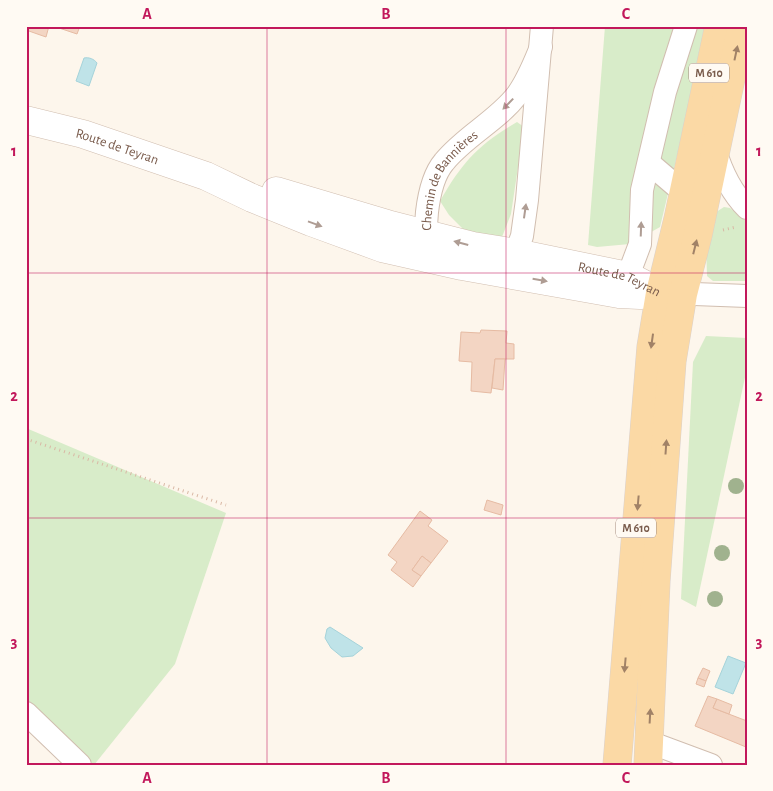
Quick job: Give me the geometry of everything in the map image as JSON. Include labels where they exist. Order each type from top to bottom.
[{"type":"main road","name":"M 610","points":[[649,754],[662,496],[672,361],[672,293],[684,192],[719,26]]},
{"type":"main road","name":"M 610","points":[[617,765],[651,347],[672,293],[698,235],[742,26]]},
{"type":"street","points":[[628,276],[640,244],[642,190],[665,92],[686,26]]},
{"type":"street","name":"Chemin de Bannières","points":[[541,37],[527,200],[522,236],[516,253],[507,261],[496,266],[462,266],[448,260],[437,252],[426,234],[428,204],[434,180],[444,162],[497,115],[516,95],[529,77],[541,37]]},
{"type":"street","name":"Route de Teyran","points":[[26,120],[83,134],[206,176],[252,198],[373,244],[462,266],[619,294],[672,293]]},
{"type":"street","points":[[715,150],[739,201],[747,208]]},
{"type":"street","points":[[649,164],[684,192]]},
{"type":"street","name":"Route de Teyran","points":[[206,176],[255,185],[472,246],[628,276],[672,293]]},
{"type":"street","points":[[672,293],[747,296]]},
{"type":"street","points":[[26,713],[80,765]]},
{"type":"street","points":[[649,754],[711,765]]},
{"type":"path","points":[[26,439],[226,505]]},
{"type":"green space","points":[[605,26],[708,26],[660,227],[630,244],[597,247],[588,245]]},
{"type":"green space","points":[[517,122],[524,127],[511,214],[502,237],[467,233],[449,215],[440,201],[456,175],[472,155],[492,138]]},
{"type":"green space","points":[[724,207],[730,208],[747,222],[747,281],[713,281],[707,276],[706,244],[713,214]]},
{"type":"green space","points":[[706,336],[747,338],[747,368],[696,607],[681,599],[693,362]]},
{"type":"green space","points":[[26,428],[226,513],[175,664],[94,765],[26,700]]},
{"type":"water","points":[[84,58],[94,60],[97,63],[89,86],[76,81]]},
{"type":"water","points":[[330,627],[363,648],[353,656],[342,657],[331,648],[325,638],[327,629]]},
{"type":"water","points":[[728,656],[746,663],[733,694],[715,687]]},
{"type":"building","points":[[27,26],[49,26],[46,37],[26,30]]},
{"type":"building","points":[[53,26],[80,26],[77,34]]},
{"type":"building","points":[[481,330],[507,331],[506,343],[514,344],[514,359],[495,359],[491,393],[471,391],[472,362],[459,361],[461,332],[480,333]]},
{"type":"building","points":[[495,359],[505,359],[503,390],[492,388]]},
{"type":"building","points":[[487,500],[503,505],[501,515],[484,510]]},
{"type":"building","points":[[420,511],[432,520],[428,526],[448,541],[431,563],[422,556],[412,570],[421,576],[413,587],[391,570],[397,562],[388,555]]},
{"type":"building","points":[[422,556],[431,563],[421,576],[412,570]]},
{"type":"building","points":[[703,668],[710,671],[706,681],[698,678]]},
{"type":"building","points":[[698,678],[706,681],[704,687],[696,684]]},
{"type":"building","points":[[708,696],[717,699],[713,708],[747,721],[746,747],[695,726]]},
{"type":"building","points":[[717,699],[732,705],[729,714],[713,708]]}]
